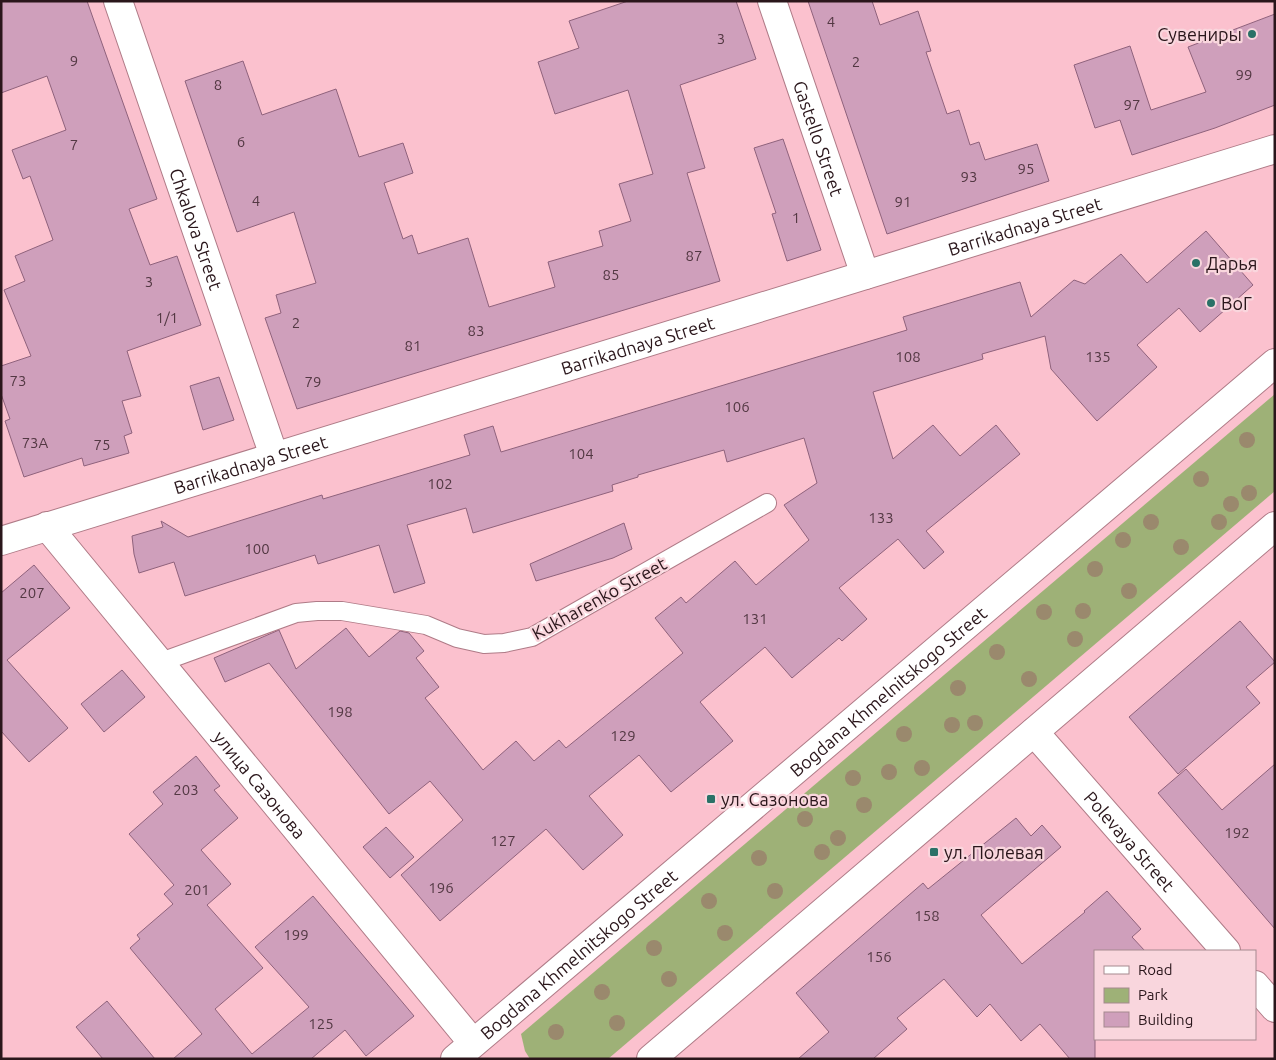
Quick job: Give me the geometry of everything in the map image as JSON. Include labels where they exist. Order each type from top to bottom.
[{"type":"street","name":"Chkalova Street","points":[[118,1],[274,456]]},
{"type":"street","name":"Gastello Street","points":[[772,1],[865,275]]},
{"type":"street","name":"Barrikadnaya Street","points":[[1,541],[1275,149]]},
{"type":"street","name":"Bogdana Khmelnitskogo Street","points":[[471,1054],[1275,363]]},
{"type":"street","name":"улица Сазонова","points":[[47,526],[161,662],[471,1054]]},
{"type":"street","points":[[651,1059],[1275,526]]},
{"type":"street","name":"Polevaya Street","points":[[1034,732],[1225,950]]},
{"type":"street","points":[[1256,986],[1275,1008]]},
{"type":"lane","name":"Kukharenko Street","points":[[161,662],[296,613],[317,611],[342,612],[426,625],[470,642],[504,644],[518,641],[532,636],[767,503]]},
{"type":"green space","points":[[1275,394],[1275,491],[608,1059],[530,1059],[525,1051],[521,1034]]},
{"type":"building","points":[[1,1],[87,1],[157,199],[129,209],[150,265],[177,256],[201,325],[127,351],[141,396],[122,401],[132,433],[124,436],[129,453],[84,466],[82,458],[24,477],[5,421],[10,419],[1,394],[1,366],[31,356],[4,290],[25,281],[15,256],[53,240],[30,176],[23,179],[12,150],[66,130],[47,76],[1,93]]},
{"type":"building","points":[[628,1],[736,1],[756,59],[680,85],[705,168],[687,173],[720,281],[297,409],[265,318],[281,313],[276,295],[316,283],[294,212],[237,232],[185,81],[243,61],[262,115],[336,89],[359,157],[403,143],[413,173],[384,183],[403,239],[412,235],[418,254],[468,238],[489,307],[555,287],[548,262],[603,246],[599,231],[631,221],[619,184],[653,174],[628,90],[555,114],[538,62],[579,48],[569,21]]},
{"type":"building","points":[[808,1],[872,1],[880,25],[918,11],[931,51],[926,52],[947,114],[959,110],[970,145],[979,142],[985,160],[1037,144],[1049,181],[887,234]]},
{"type":"building","points":[[1275,14],[1275,105],[1215,128],[1132,155],[1120,120],[1095,128],[1074,65],[1130,46],[1151,110],[1206,92],[1188,47]]},
{"type":"building","points":[[783,139],[821,250],[787,261],[772,214],[776,213],[754,148]]},
{"type":"building","points":[[1206,231],[1253,285],[1200,332],[1179,308],[1137,345],[1157,367],[1097,421],[1051,369],[1045,336],[982,354],[983,359],[873,392],[893,459],[933,425],[960,456],[996,425],[1020,454],[926,531],[944,552],[924,569],[898,539],[839,588],[867,619],[842,641],[839,638],[792,678],[765,647],[700,702],[733,741],[671,792],[639,755],[589,796],[623,835],[583,870],[546,829],[440,921],[401,875],[463,820],[430,781],[389,814],[269,663],[225,682],[214,658],[279,630],[296,669],[346,628],[369,657],[400,631],[409,633],[424,651],[416,658],[439,687],[425,698],[483,770],[516,741],[534,761],[559,740],[566,748],[683,653],[655,618],[681,597],[686,603],[735,561],[756,585],[809,540],[784,505],[817,483],[804,438],[727,462],[724,450],[638,475],[638,477],[612,485],[613,491],[473,533],[466,508],[407,525],[425,583],[394,593],[379,545],[318,564],[315,555],[185,596],[174,562],[139,573],[132,536],[163,527],[161,521],[188,537],[322,495],[323,499],[470,455],[464,435],[493,426],[501,452],[907,330],[903,317],[1020,282],[1031,317],[1074,280],[1085,284],[1121,254],[1147,283]]},
{"type":"building","points":[[219,377],[234,420],[203,430],[190,386]]},
{"type":"building","points":[[624,523],[632,549],[613,558],[536,581],[530,564]]},
{"type":"building","points":[[34,565],[70,608],[7,660],[68,728],[29,762],[1,731],[1,593]]},
{"type":"building","points":[[1240,621],[1275,662],[1246,687],[1260,703],[1178,774],[1129,717]]},
{"type":"building","points":[[122,670],[145,697],[104,732],[81,704]]},
{"type":"building","points":[[196,756],[220,786],[214,790],[238,818],[201,850],[231,884],[207,905],[263,968],[215,1009],[252,1054],[309,1007],[255,947],[313,896],[414,1016],[366,1056],[345,1030],[311,1059],[173,1059],[202,1034],[130,948],[140,939],[137,935],[173,904],[164,894],[174,885],[129,834],[163,804],[153,792]]},
{"type":"building","points":[[1275,764],[1275,929],[1158,793],[1186,769],[1222,810]]},
{"type":"building","points":[[1016,818],[1031,836],[1042,825],[1061,847],[981,915],[1022,964],[1085,912],[1107,891],[1141,929],[1132,937],[1144,950],[1094,950],[1095,1059],[1070,1059],[1040,1024],[1021,1041],[990,1004],[977,1017],[944,979],[897,1018],[907,1029],[873,1059],[798,1059],[829,1032],[796,993],[923,883],[928,889]]},
{"type":"building","points":[[386,827],[414,857],[390,878],[363,847]]},
{"type":"building","points":[[107,1001],[155,1059],[103,1059],[76,1027]]},
{"type":"place","name":"Сувениры","points":[[1252,34]]},
{"type":"place","name":"Дарья","points":[[1196,263]]},
{"type":"place","name":"ВоГ","points":[[1211,303]]},
{"type":"place","name":"ул. Сазонова","points":[[711,799]]},
{"type":"place","name":"ул. Полевая","points":[[934,852]]}]
